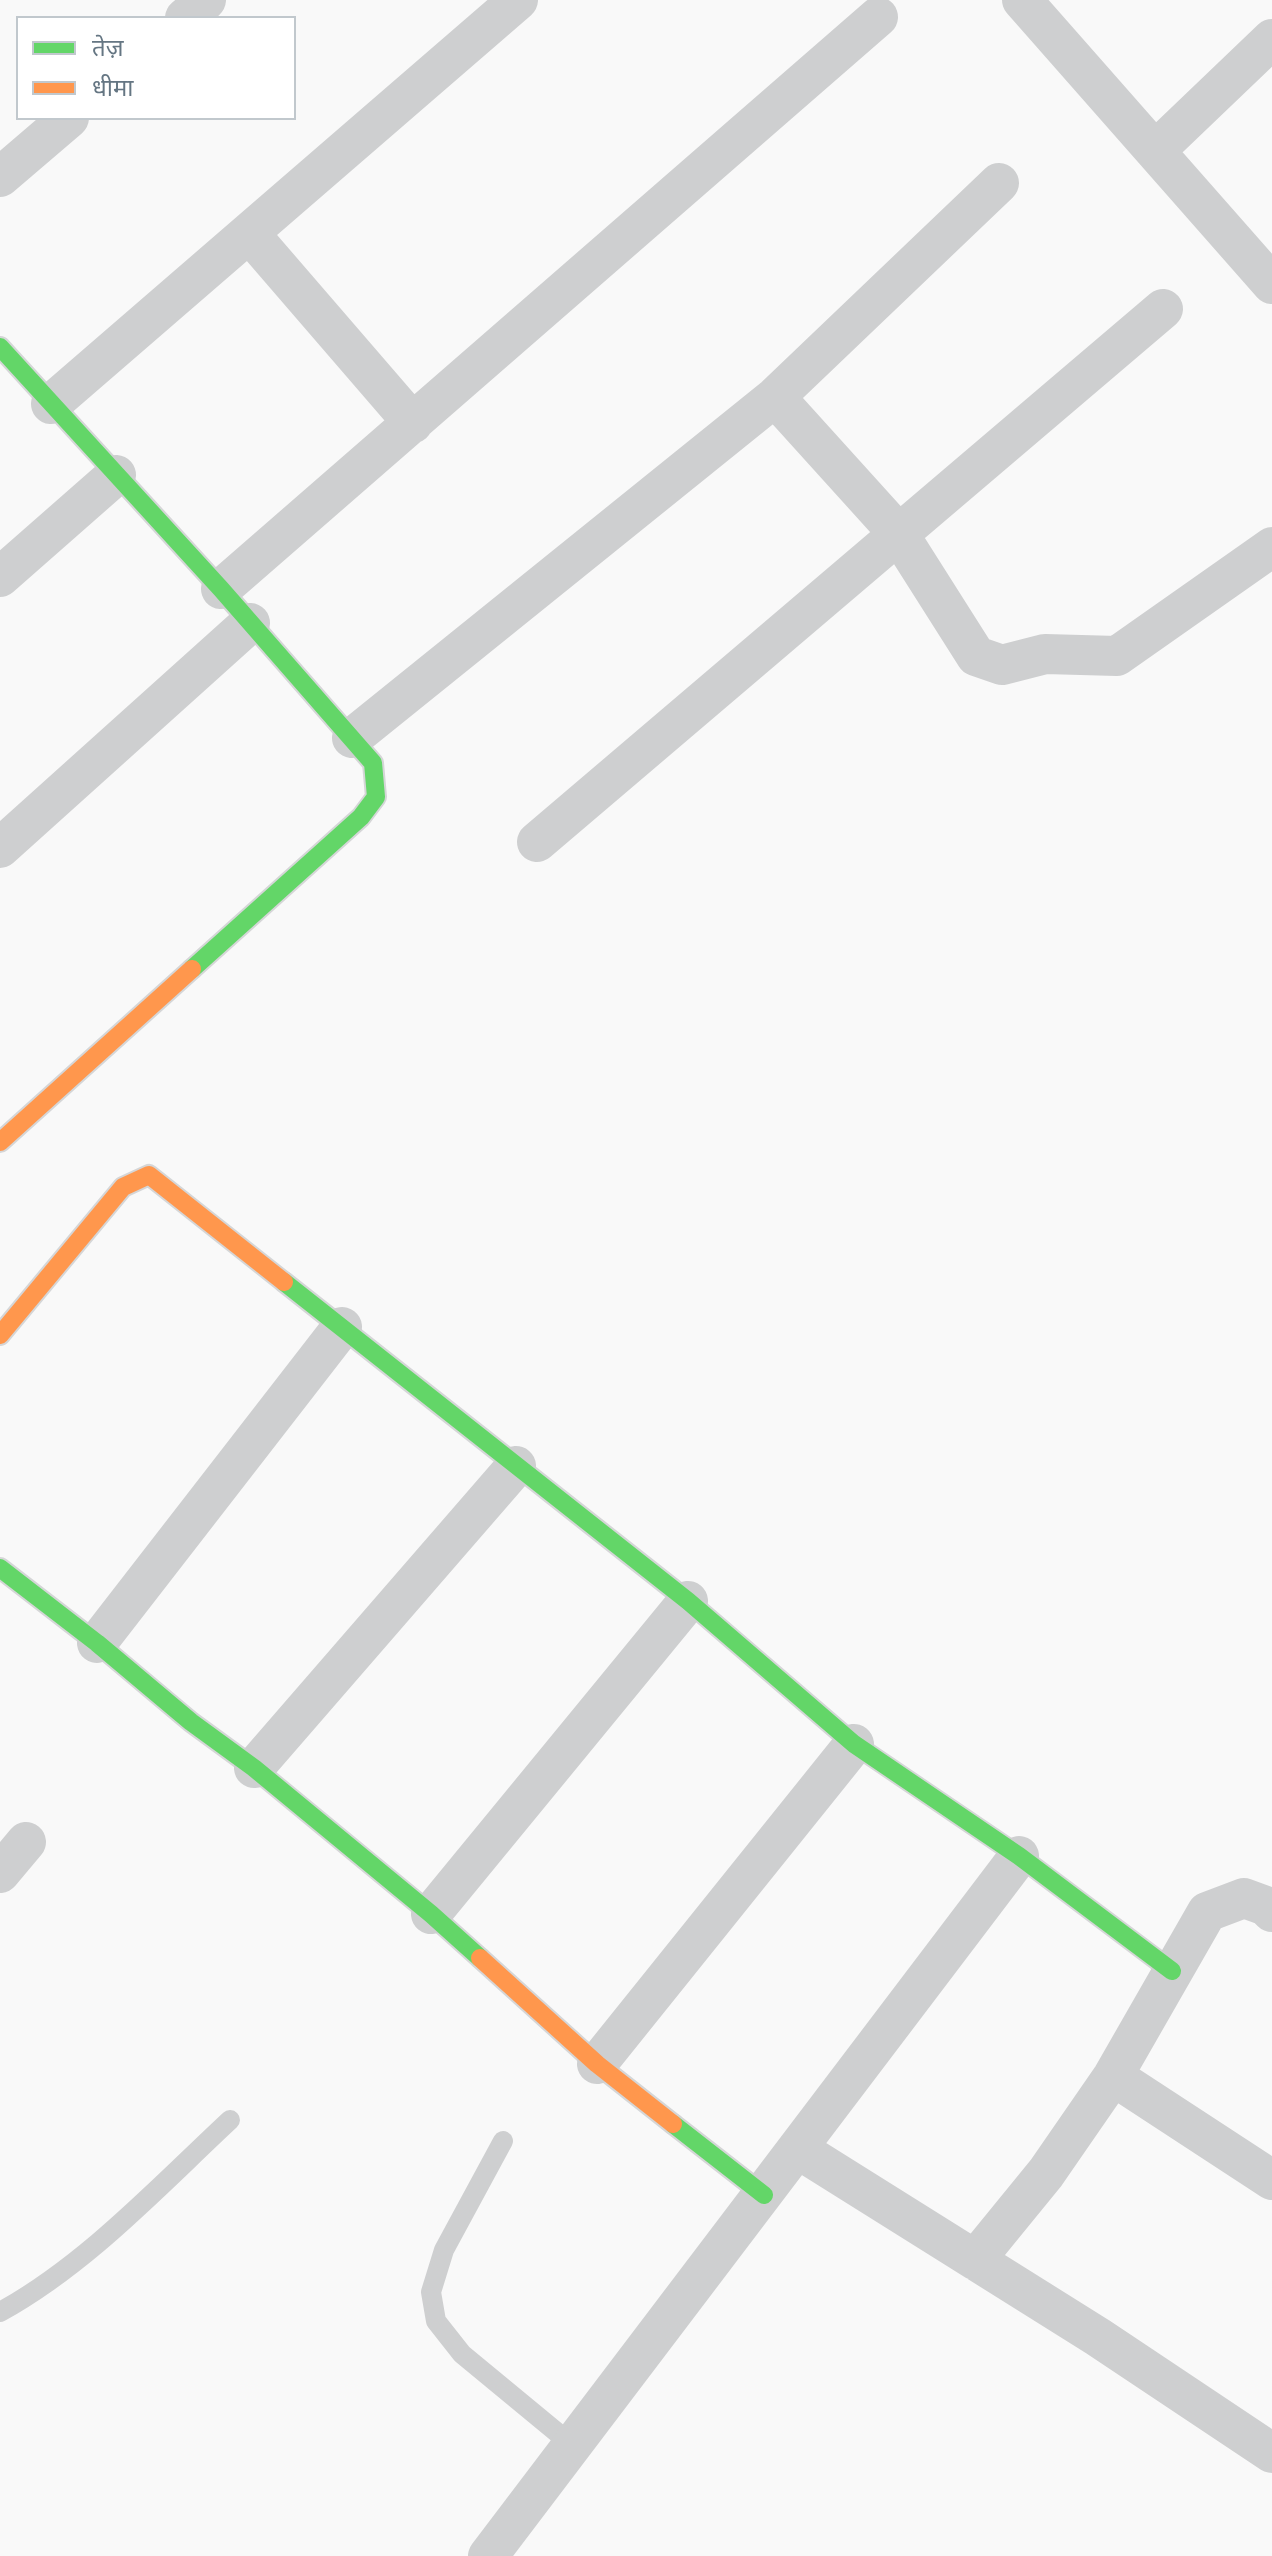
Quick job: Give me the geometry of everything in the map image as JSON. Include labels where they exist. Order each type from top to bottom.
[{"type":"street","points":[[187,16],[206,0]]},
{"type":"street","points":[[51,404],[518,0]]},
{"type":"street","points":[[1022,0],[1272,284]]},
{"type":"street","points":[[221,589],[878,17]]},
{"type":"street","points":[[1155,151],[1272,39]]},
{"type":"street","points":[[0,177],[67,120]]},
{"type":"street","points":[[352,738],[775,397],[999,183]]},
{"type":"street","points":[[249,233],[413,423]]},
{"type":"street","points":[[537,842],[1163,309]]},
{"type":"street","points":[[0,347],[221,589],[373,763],[376,797],[361,817],[0,1142]]},
{"type":"street","points":[[775,397],[898,533],[976,656],[1002,665],[1045,654],[1117,656],[1272,547]]},
{"type":"street","points":[[0,577],[116,475]]},
{"type":"street","points":[[0,848],[250,623]]},
{"type":"street","points":[[4,1323],[123,1187],[149,1175],[688,1601],[854,1744],[1019,1856],[1172,1971]]},
{"type":"street","points":[[97,1643],[342,1327]]},
{"type":"street","points":[[254,1768],[516,1466]]},
{"type":"street","points":[[0,1568],[97,1643],[191,1722],[254,1768],[431,1914],[597,2064],[764,2195]]},
{"type":"street","points":[[431,1914],[688,1601]]},
{"type":"street","points":[[597,2064],[854,1744]]},
{"type":"street","points":[[0,1873],[26,1842]]},
{"type":"street","points":[[488,2556],[1019,1856]]},
{"type":"street","points":[[975,2260],[1046,2173],[1113,2076],[1207,1912],[1244,1898],[1266,1906],[1272,1912]]},
{"type":"street","points":[[1113,2076],[1272,2180]]},
{"type":"street","points":[[798,2149],[1098,2337],[1272,2453]]},
{"type":"lane","points":[[0,2312],[30,2296],[110,2232],[230,2120]]},
{"type":"lane","points":[[503,2141],[444,2250],[431,2292],[436,2321],[462,2354],[571,2444]]},
{"type":"traffic: fast","points":[[0,347],[221,589],[373,763],[376,797],[361,817],[192,969]]},
{"type":"traffic: fast","points":[[284,1282],[688,1601],[854,1744],[1019,1856],[1172,1971]]},
{"type":"traffic: fast","points":[[0,1568],[97,1643],[191,1722],[254,1768],[480,1958]]},
{"type":"traffic: fast","points":[[673,2124],[764,2195]]},
{"type":"traffic: slow","points":[[0,1142],[192,969]]},
{"type":"traffic: slow","points":[[0,1335],[123,1187],[149,1175],[284,1282]]},
{"type":"traffic: slow","points":[[480,1958],[597,2064],[673,2124]]}]
